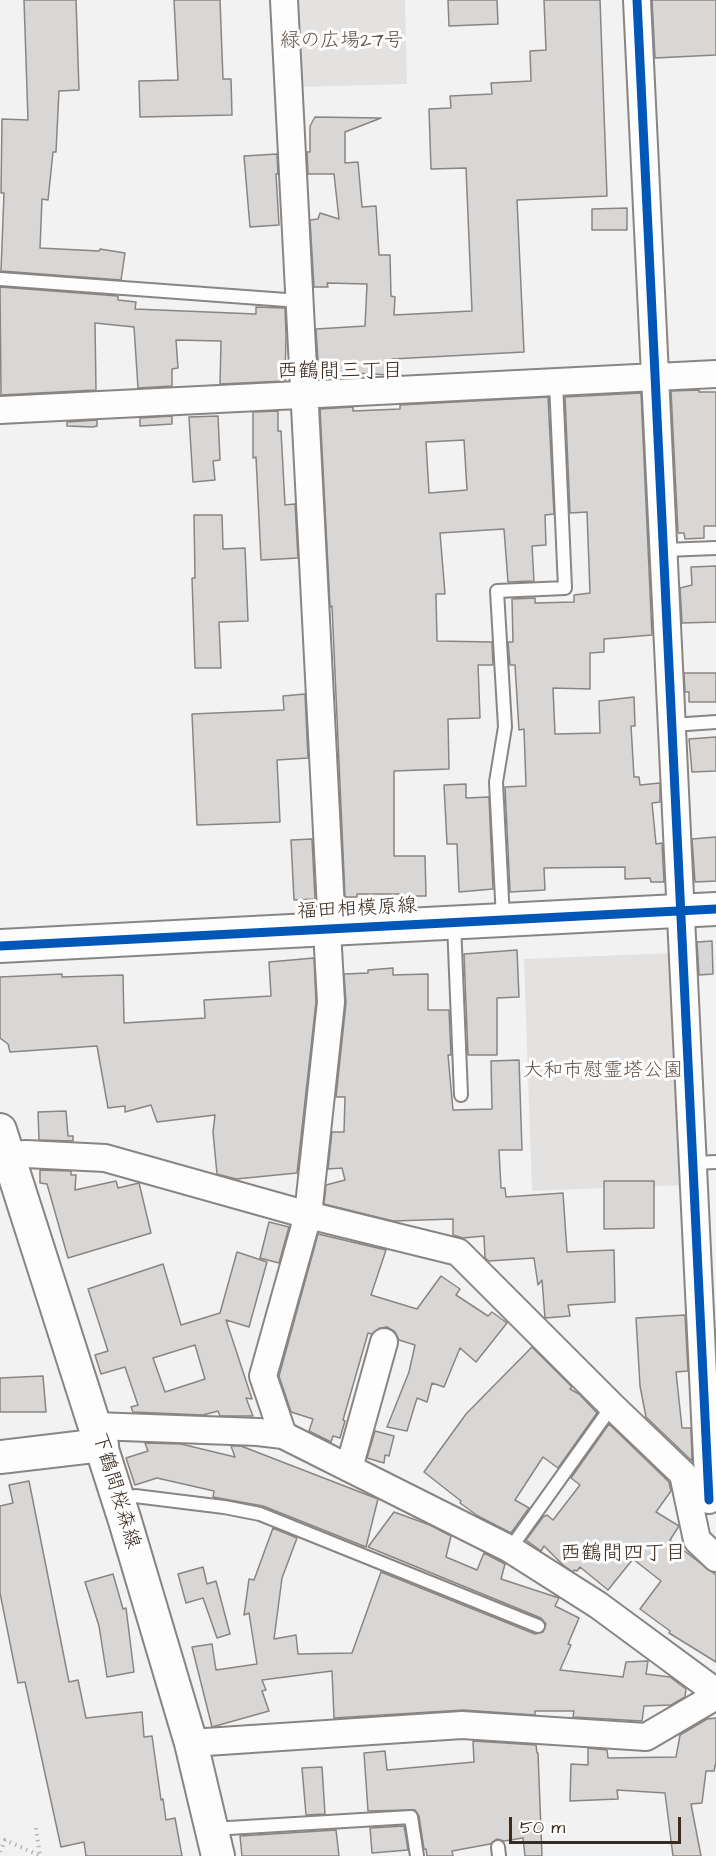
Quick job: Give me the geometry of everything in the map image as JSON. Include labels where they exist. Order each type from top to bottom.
[{"type":"street","points":[[283,1435],[263,1376],[308,1215],[331,1002],[300,301],[284,0]]},
{"type":"street","points":[[636,0],[681,911],[704,1163],[703,1272],[709,1376],[712,1502]]},
{"type":"street","points":[[0,410],[716,374]]},
{"type":"street","name":"福田相模原線","points":[[0,946],[716,909]]},
{"type":"street","points":[[3,1147],[26,1154],[105,1158],[308,1215],[458,1252],[712,1502]]},
{"type":"street","name":"下鶴間桜森線","points":[[3,1147],[120,1503],[191,1743],[215,1842]]},
{"type":"street","points":[[349,1468],[384,1342]]},
{"type":"street","points":[[0,1457],[98,1436],[258,1432],[283,1435],[510,1549],[598,1605],[716,1694],[646,1737],[462,1725],[191,1743]]},
{"type":"street","points":[[683,1474],[697,1540],[716,1558]]},
{"type":"lane","points":[[0,279],[300,301]]},
{"type":"lane","points":[[503,921],[496,782],[505,727],[497,591],[565,588],[556,382]]},
{"type":"lane","points":[[664,550],[716,548]]},
{"type":"lane","points":[[672,725],[716,722]]},
{"type":"lane","points":[[454,923],[461,1095]]},
{"type":"lane","points":[[510,1549],[612,1406]]},
{"type":"lane","points":[[120,1503],[135,1496],[260,1514],[538,1626]]},
{"type":"lane","points":[[215,1842],[411,1817],[417,1856]]},
{"type":"path","points":[[36,1828],[40,1856]]},
{"type":"path","points":[[0,1852],[5,1840],[40,1856]]},
{"type":"green space","name":"緑の広場27号","points":[[296,0],[405,0],[407,84],[298,87]]},
{"type":"green space","name":"大和市慰霊塔公園","points":[[674,953],[683,1185],[532,1191],[524,959]]},
{"type":"building","points":[[24,0],[76,0],[79,90],[59,91],[56,152],[53,152],[48,200],[42,199],[40,248],[99,251],[100,249],[125,253],[121,280],[1,271],[4,193],[1,193],[2,119],[28,120]]},
{"type":"building","points":[[174,0],[220,0],[223,79],[231,79],[232,115],[140,117],[139,81],[178,80]]},
{"type":"building","points":[[448,0],[497,0],[498,24],[449,26]]},
{"type":"building","points":[[544,0],[600,0],[607,196],[517,200],[524,352],[392,359],[391,375],[351,373],[351,377],[319,379],[316,329],[365,326],[367,284],[327,283],[328,287],[314,287],[310,220],[318,219],[320,213],[339,219],[334,174],[308,174],[307,152],[310,152],[310,126],[315,117],[381,118],[345,132],[345,163],[358,162],[362,207],[376,206],[379,255],[390,255],[391,296],[395,297],[394,315],[472,311],[466,168],[431,169],[429,109],[451,108],[450,96],[492,94],[491,83],[531,81],[530,51],[546,50]]},
{"type":"building","points":[[652,0],[716,0],[716,55],[655,58]]},
{"type":"building","points":[[277,154],[279,225],[250,227],[244,156]]},
{"type":"building","points":[[627,208],[627,230],[592,230],[592,209]]},
{"type":"building","points":[[0,287],[118,296],[118,300],[136,302],[135,309],[256,314],[256,307],[285,308],[285,381],[220,384],[221,341],[176,340],[178,368],[172,369],[172,386],[138,388],[134,327],[95,323],[96,390],[1,395]]},
{"type":"building","points":[[699,390],[699,392],[716,392],[716,526],[704,526],[704,538],[685,539],[684,533],[678,533],[671,391]]},
{"type":"building","points":[[641,393],[652,635],[604,639],[604,652],[590,653],[590,689],[553,688],[555,734],[600,733],[599,701],[634,697],[635,726],[631,726],[634,777],[639,777],[640,785],[660,783],[660,802],[652,803],[656,844],[662,843],[664,882],[651,882],[650,878],[625,879],[625,867],[544,868],[545,890],[510,892],[505,787],[526,786],[524,729],[519,730],[515,665],[510,665],[508,642],[513,642],[512,599],[535,598],[535,603],[574,602],[574,595],[590,593],[587,512],[570,513],[565,397]]},
{"type":"building","points":[[548,397],[554,514],[545,515],[546,545],[532,546],[534,581],[508,582],[504,529],[440,533],[445,594],[436,594],[437,641],[492,642],[493,665],[478,665],[480,718],[448,719],[449,769],[394,771],[394,856],[425,856],[426,896],[357,894],[357,897],[345,897],[332,606],[330,607],[320,409],[353,407],[353,411],[400,409],[400,405]],"holes":[[[464,440],[467,490],[429,493],[426,442]]]},
{"type":"building","points":[[278,411],[285,505],[295,504],[298,558],[261,560],[256,457],[253,458],[253,412]]},
{"type":"building","points":[[172,416],[172,424],[140,426],[140,418]]},
{"type":"building","points":[[218,416],[220,460],[213,461],[215,480],[193,482],[189,417]]},
{"type":"building","points":[[97,420],[97,426],[93,427],[67,426],[67,422]]},
{"type":"building","points":[[194,515],[222,515],[223,549],[245,548],[248,621],[219,622],[221,668],[195,668],[192,578],[195,578]]},
{"type":"building","points":[[716,566],[716,622],[682,623],[680,588],[692,585],[691,567]]},
{"type":"building","points":[[684,673],[716,673],[716,702],[689,702],[689,692],[685,692]]},
{"type":"building","points":[[305,694],[308,758],[277,760],[280,822],[197,825],[192,714],[284,710],[283,696]]},
{"type":"building","points":[[716,737],[716,771],[692,772],[689,739]]},
{"type":"building","points":[[466,784],[466,798],[489,797],[493,889],[459,892],[457,844],[447,844],[444,785]]},
{"type":"building","points":[[716,837],[716,881],[695,882],[692,839]]},
{"type":"building","points":[[312,839],[315,899],[294,900],[291,840]]},
{"type":"building","points":[[712,941],[713,974],[699,975],[697,942]]},
{"type":"building","points":[[517,950],[519,997],[497,998],[497,1055],[468,1055],[464,954]]},
{"type":"building","points":[[314,958],[316,1002],[297,1173],[236,1179],[217,1174],[213,1132],[215,1115],[157,1122],[151,1105],[125,1112],[125,1106],[108,1108],[97,1046],[10,1052],[8,1044],[0,1038],[0,977],[62,974],[62,977],[123,975],[124,1023],[205,1018],[204,1000],[271,996],[269,962]]},
{"type":"building","points":[[393,968],[393,975],[428,974],[428,1010],[449,1010],[451,1055],[448,1055],[453,1110],[492,1109],[491,1061],[519,1060],[522,1150],[499,1150],[501,1188],[505,1188],[506,1197],[563,1193],[567,1252],[614,1250],[615,1302],[568,1305],[570,1316],[545,1318],[542,1280],[538,1285],[534,1258],[489,1261],[485,1258],[484,1236],[463,1238],[453,1235],[453,1219],[393,1221],[324,1204],[326,1185],[345,1180],[342,1168],[328,1169],[332,1132],[344,1132],[345,1097],[336,1097],[346,1003],[344,974],[368,973],[368,970]]},
{"type":"building","points":[[66,1111],[68,1136],[73,1136],[73,1141],[39,1140],[38,1112]]},
{"type":"building","points":[[40,1170],[71,1171],[71,1175],[76,1175],[75,1190],[116,1181],[118,1188],[139,1183],[151,1233],[68,1258],[47,1184],[40,1183]]},
{"type":"building","points":[[604,1181],[654,1181],[654,1228],[604,1229]]},
{"type":"building","points":[[269,1222],[289,1227],[279,1263],[260,1258]]},
{"type":"building","points":[[318,1234],[386,1250],[371,1295],[417,1309],[441,1276],[460,1289],[456,1295],[488,1316],[492,1312],[507,1323],[476,1362],[460,1348],[444,1387],[432,1383],[427,1402],[417,1398],[407,1431],[387,1427],[409,1372],[415,1345],[399,1340],[395,1332],[387,1327],[380,1328],[372,1334],[368,1333],[340,1438],[333,1436],[331,1442],[309,1431],[313,1419],[291,1412],[279,1376]]},
{"type":"building","points":[[237,1252],[267,1262],[249,1327],[226,1320],[252,1399],[246,1398],[253,1416],[220,1416],[218,1411],[203,1415],[133,1412],[131,1407],[138,1405],[125,1367],[101,1374],[95,1355],[108,1351],[88,1289],[163,1264],[181,1325],[220,1313]],"holes":[[[195,1345],[205,1379],[165,1392],[153,1358]]]},
{"type":"building","points":[[685,1315],[688,1371],[676,1372],[682,1428],[691,1428],[692,1461],[646,1417],[640,1386],[636,1318]]},
{"type":"building","points":[[532,1347],[572,1387],[570,1389],[579,1394],[597,1413],[558,1468],[543,1457],[515,1500],[529,1508],[511,1533],[478,1516],[424,1472],[466,1414]]},
{"type":"building","points":[[43,1376],[46,1412],[0,1412],[0,1378]]},
{"type":"building","points":[[609,1424],[669,1482],[671,1491],[656,1512],[679,1526],[670,1540],[716,1575],[716,1662],[669,1633],[670,1631],[640,1609],[661,1581],[633,1559],[608,1590],[580,1567],[573,1572],[544,1546],[541,1551],[526,1540],[543,1517],[547,1515],[553,1520],[580,1485],[571,1478]]},
{"type":"building","points":[[375,1431],[394,1436],[389,1456],[385,1455],[384,1463],[367,1458]]},
{"type":"building","points":[[145,1443],[181,1444],[235,1457],[231,1446],[241,1446],[378,1499],[366,1547],[263,1506],[213,1497],[214,1491],[157,1478],[135,1485],[126,1458],[148,1451]]},
{"type":"building","points":[[29,1481],[69,1682],[78,1680],[86,1718],[142,1712],[144,1737],[152,1736],[166,1820],[175,1818],[182,1856],[86,1856],[84,1842],[61,1847],[25,1682],[18,1683],[0,1593],[0,1506],[13,1503],[9,1485]]},
{"type":"building","points":[[394,1512],[430,1525],[451,1536],[446,1557],[477,1570],[484,1553],[505,1564],[501,1579],[559,1598],[555,1606],[579,1618],[560,1670],[623,1677],[626,1662],[648,1661],[646,1674],[670,1677],[686,1689],[685,1697],[671,1705],[644,1706],[642,1721],[573,1717],[574,1711],[535,1711],[535,1715],[463,1710],[334,1718],[332,1671],[262,1680],[266,1690],[262,1691],[269,1711],[212,1727],[192,1647],[212,1644],[216,1670],[257,1664],[249,1613],[244,1615],[249,1579],[254,1580],[273,1528],[297,1538],[282,1578],[274,1639],[296,1635],[298,1654],[352,1653],[381,1572],[535,1634],[543,1632],[546,1624],[541,1618],[368,1547]]},
{"type":"building","points":[[203,1567],[207,1584],[216,1581],[230,1634],[217,1638],[203,1598],[186,1603],[178,1574]]},
{"type":"building","points":[[113,1574],[123,1609],[126,1608],[134,1672],[107,1677],[99,1626],[85,1582]]},
{"type":"building","points":[[716,1718],[714,1771],[706,1771],[702,1803],[691,1804],[701,1856],[673,1856],[665,1793],[617,1790],[618,1799],[570,1801],[571,1764],[588,1765],[588,1748],[607,1750],[608,1758],[676,1757],[680,1735],[707,1719]]},
{"type":"building","points":[[473,1741],[536,1745],[542,1856],[525,1856],[523,1838],[504,1841],[497,1839],[490,1844],[452,1851],[453,1856],[427,1856],[419,1816],[415,1810],[368,1811],[364,1753],[385,1751],[387,1770],[474,1762]]},
{"type":"building","points":[[322,1767],[325,1814],[306,1815],[302,1768]]},
{"type":"building","points":[[404,1826],[408,1850],[372,1853],[370,1828]]},
{"type":"building","points":[[336,1830],[339,1856],[242,1856],[240,1836]]},
{"type":"cycle path","points":[[637,0],[709,1500]]},
{"type":"cycle path","points":[[0,946],[716,909]]},
{"type":"district","name":"西鶴間三丁目","points":[[340,373]]},
{"type":"district","name":"西鶴間四丁目","points":[[623,1555]]}]
